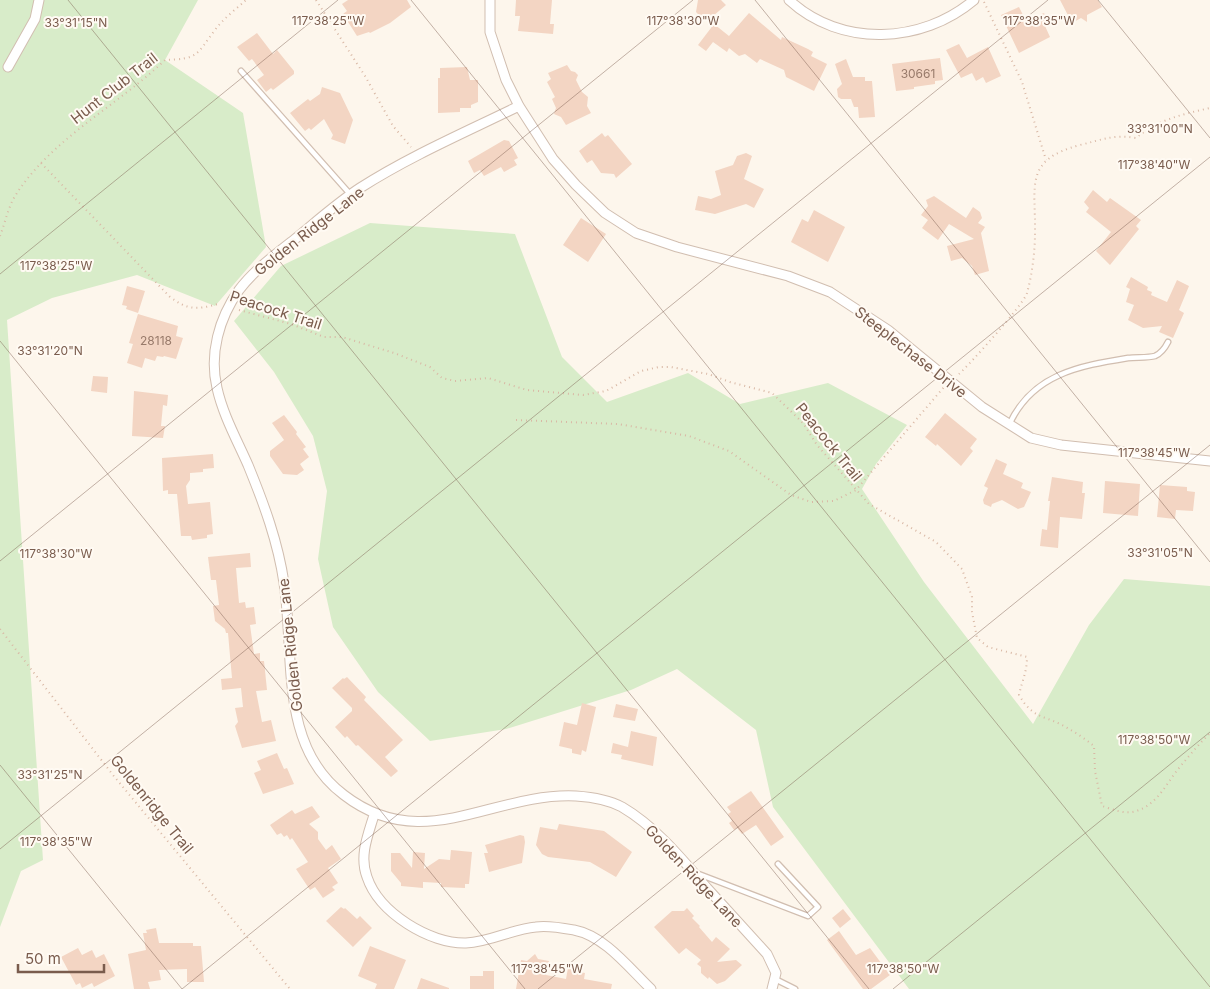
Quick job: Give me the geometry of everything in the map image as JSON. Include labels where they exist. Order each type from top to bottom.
[{"type":"street","points":[[8,67],[35,19],[40,0]]},
{"type":"street","name":"Steeplechase Drive","points":[[490,0],[490,32],[506,80],[519,106],[553,160],[576,186],[605,213],[636,232],[669,244],[788,276],[830,292],[888,330],[982,407],[1031,438],[1061,445],[1210,461]]},
{"type":"street","points":[[789,0],[810,16],[845,31],[887,34],[917,30],[938,24],[960,12],[974,0]]},
{"type":"street","name":"Golden Ridge Lane","points":[[519,106],[420,156],[350,195],[249,278],[230,307],[216,338],[214,362],[216,386],[224,414],[268,514],[280,556],[285,588],[290,664],[300,731],[309,754],[320,771],[342,794],[374,815],[423,823],[452,819],[518,801],[555,795],[590,797],[620,806],[651,828],[768,954],[774,968],[775,979]]},
{"type":"street","points":[[374,815],[364,846],[367,878],[382,901],[407,925],[433,938],[464,943],[488,941],[536,926],[574,930],[591,936],[606,947],[651,989]]},
{"type":"street","points":[[772,989],[775,979]]},
{"type":"lane","points":[[241,71],[350,195]]},
{"type":"lane","points":[[1009,425],[1023,401],[1040,384],[1054,376],[1091,364],[1140,356],[1154,356],[1162,352],[1168,342]]},
{"type":"lane","points":[[692,871],[808,916],[818,907],[778,864]]},
{"type":"lane","points":[[775,979],[794,989]]},
{"type":"path","name":"Hunt Club Trail","points":[[41,163],[68,139],[139,85],[165,60],[187,59],[204,47],[215,30],[246,0]]},
{"type":"path","points":[[316,0],[365,76],[393,126],[420,156]]},
{"type":"path","points":[[983,0],[1022,82],[1046,160]]},
{"type":"path","points":[[1210,108],[1167,119],[1151,126],[1136,138],[1118,135],[1069,148],[1046,160],[1036,175],[1034,186],[1035,235],[1027,295],[961,373],[942,388],[883,461],[856,490],[869,504],[936,542],[962,569],[972,598],[972,612],[977,638],[988,647],[1028,658],[1028,672],[1022,680],[1018,695],[1024,705],[1046,720],[1059,723],[1094,746],[1095,771],[1102,806],[1123,812],[1136,811],[1150,804],[1160,795],[1180,767],[1210,733]]},
{"type":"path","points":[[0,236],[14,197],[41,163]]},
{"type":"path","name":"Peacock Trail","points":[[41,163],[136,264],[181,305],[199,310],[220,303],[291,324],[324,337],[342,337],[394,353],[430,367],[442,378],[455,381],[488,378],[527,390],[583,395],[606,391],[641,371],[659,367],[708,374],[772,393],[803,423],[816,445],[856,490],[834,501],[811,502],[791,495],[729,451],[689,436],[618,424],[516,420]]},
{"type":"path","name":"Goldenridge Trail","points":[[0,629],[113,775],[290,989]]},
{"type":"green space","points":[[0,0],[198,0],[165,60],[243,113],[266,247],[215,306],[137,275],[52,298],[7,320],[43,860],[21,871],[0,927]]},
{"type":"green space","points":[[370,223],[515,234],[562,357],[607,402],[688,373],[740,404],[828,383],[907,425],[876,464],[862,489],[924,582],[1033,724],[1089,625],[1124,579],[1210,586],[1210,989],[909,989],[773,807],[756,730],[677,669],[631,690],[506,729],[430,741],[378,692],[333,627],[318,559],[327,491],[313,436],[274,372],[234,321],[281,266]]},
{"type":"building","points":[[348,0],[407,0],[411,7],[390,23],[370,33],[357,36],[343,14],[347,11],[342,4]]},
{"type":"building","points":[[516,0],[552,0],[550,24],[554,24],[553,34],[518,31],[520,16],[515,16]]},
{"type":"building","points":[[698,0],[721,0],[726,5],[713,16],[699,15],[696,12]]},
{"type":"building","points":[[1060,0],[1098,0],[1102,7],[1087,15],[1087,22],[1081,18],[1072,23]]},
{"type":"building","points":[[1019,7],[1024,17],[1028,16],[1029,19],[1044,13],[1050,24],[1045,26],[1050,37],[1019,53],[1001,15]]},
{"type":"building","points":[[749,13],[781,40],[782,37],[808,49],[813,52],[811,56],[827,64],[814,91],[786,77],[784,70],[760,59],[757,63],[745,54],[739,56],[729,48],[727,52],[713,42],[706,51],[698,45],[714,24],[729,36]]},
{"type":"building","points":[[257,33],[273,54],[277,50],[294,71],[294,74],[273,90],[271,88],[266,92],[257,80],[264,75],[252,59],[249,61],[237,47]]},
{"type":"building","points":[[959,44],[967,58],[988,47],[1001,76],[986,83],[983,77],[976,81],[972,73],[961,78],[946,50]]},
{"type":"building","points":[[940,58],[943,80],[935,81],[935,84],[914,87],[914,89],[896,91],[892,64]]},
{"type":"building","points":[[846,59],[853,77],[865,77],[865,81],[872,81],[875,117],[859,118],[858,107],[854,107],[851,99],[841,99],[838,97],[837,89],[842,84],[835,64]]},
{"type":"building","points":[[567,65],[571,71],[578,75],[576,80],[582,92],[588,97],[587,106],[591,113],[566,125],[561,117],[554,114],[556,108],[552,99],[555,97],[547,82],[551,79],[548,73]]},
{"type":"building","points":[[467,67],[470,80],[478,80],[478,102],[471,105],[471,108],[460,108],[460,112],[438,113],[438,78],[440,78],[440,68]]},
{"type":"building","points":[[322,87],[340,93],[353,120],[345,144],[331,139],[333,135],[324,119],[311,130],[309,128],[305,131],[290,113],[308,99],[310,101],[320,94]]},
{"type":"building","points":[[602,133],[605,137],[608,135],[632,164],[616,178],[614,174],[601,173],[592,160],[587,163],[579,151]]},
{"type":"building","points":[[504,140],[509,141],[518,158],[514,160],[517,165],[504,172],[501,167],[484,176],[480,170],[474,173],[468,161]]},
{"type":"building","points":[[746,153],[752,156],[744,179],[764,189],[754,208],[746,204],[715,214],[695,210],[698,196],[711,199],[721,195],[715,171],[733,165],[737,156]]},
{"type":"building","points":[[1093,190],[1107,202],[1110,198],[1141,220],[1136,226],[1139,229],[1110,265],[1096,251],[1111,232],[1086,212],[1089,208],[1084,202]]},
{"type":"building","points":[[934,196],[966,218],[973,207],[980,212],[982,218],[978,223],[985,227],[981,233],[989,271],[975,275],[972,266],[962,258],[951,261],[947,246],[974,239],[949,224],[938,240],[922,228],[928,220],[921,215],[928,206],[926,200]]},
{"type":"building","points":[[814,210],[845,227],[828,262],[791,242],[802,219],[808,222]]},
{"type":"building","points":[[581,218],[606,234],[588,262],[563,245]]},
{"type":"building","points":[[1131,277],[1148,287],[1147,290],[1152,292],[1151,295],[1167,302],[1177,280],[1189,286],[1179,310],[1184,313],[1173,338],[1159,332],[1162,326],[1143,328],[1128,320],[1134,305],[1126,302],[1130,289],[1126,287]]},
{"type":"building","points":[[127,286],[145,291],[138,313],[126,309],[127,306],[122,305]]},
{"type":"building","points":[[138,314],[178,326],[176,336],[183,338],[176,359],[157,356],[155,361],[145,358],[142,368],[127,363],[133,344],[129,343]]},
{"type":"building","points":[[93,376],[108,377],[107,393],[91,391]]},
{"type":"building","points":[[134,391],[168,395],[167,406],[163,405],[161,426],[165,426],[163,438],[132,436]]},
{"type":"building","points":[[945,413],[977,439],[970,448],[973,451],[961,466],[937,444],[936,446],[925,437]]},
{"type":"building","points":[[284,415],[306,447],[303,449],[309,457],[300,464],[304,470],[297,475],[283,474],[270,456],[270,451],[284,440],[272,423]]},
{"type":"building","points":[[213,454],[214,468],[203,469],[203,472],[190,473],[190,480],[186,486],[188,504],[210,502],[213,534],[207,535],[207,538],[192,540],[191,536],[181,536],[177,494],[168,494],[168,490],[163,491],[162,458]]},
{"type":"building","points":[[996,459],[1007,464],[1003,474],[1023,483],[1021,488],[1031,492],[1024,507],[1018,509],[1002,500],[992,504],[991,507],[984,504],[983,500],[988,488],[984,486]]},
{"type":"building","points":[[1052,477],[1083,482],[1082,493],[1085,493],[1082,519],[1060,517],[1058,548],[1040,546],[1042,529],[1047,530],[1050,501],[1048,501]]},
{"type":"building","points":[[1105,481],[1140,484],[1138,516],[1103,513]]},
{"type":"building","points":[[1160,485],[1187,487],[1187,491],[1195,492],[1193,511],[1176,510],[1175,519],[1157,517]]},
{"type":"building","points":[[250,553],[251,567],[236,568],[239,603],[245,602],[246,608],[254,607],[256,624],[250,625],[254,654],[260,653],[260,661],[264,661],[267,690],[256,691],[262,722],[271,720],[276,741],[242,748],[235,726],[238,722],[235,708],[243,707],[241,688],[222,690],[221,679],[232,678],[228,633],[215,621],[213,606],[219,605],[216,580],[211,580],[208,557]]},
{"type":"building","points":[[347,677],[366,697],[364,700],[403,740],[385,757],[398,771],[391,777],[358,745],[356,746],[347,736],[345,738],[335,727],[352,711],[352,708],[332,688],[343,678]]},
{"type":"building","points":[[582,703],[596,707],[586,752],[582,750],[581,755],[572,753],[572,749],[559,746],[564,722],[577,725]]},
{"type":"building","points":[[616,704],[638,709],[635,721],[613,717]]},
{"type":"building","points":[[631,731],[657,737],[653,766],[621,759],[622,755],[611,753],[613,743],[628,747]]},
{"type":"building","points":[[277,753],[284,769],[287,768],[294,784],[263,794],[254,773],[261,770],[257,761]]},
{"type":"building","points":[[751,791],[784,837],[771,846],[756,825],[742,834],[737,828],[734,830],[729,823],[732,821],[728,814],[731,812],[727,807]]},
{"type":"building","points":[[312,806],[320,817],[309,824],[318,832],[318,839],[326,850],[332,845],[341,859],[328,868],[338,883],[332,887],[335,890],[323,898],[315,887],[310,890],[296,869],[308,862],[292,838],[290,840],[287,835],[284,837],[281,833],[277,835],[270,825],[292,810],[295,814]]},
{"type":"building","points":[[559,824],[604,831],[632,852],[616,877],[590,862],[548,857],[542,854],[536,845],[540,827],[557,830]]},
{"type":"building","points":[[520,835],[524,836],[525,842],[522,863],[489,872],[484,853],[488,853],[485,845]]},
{"type":"building","points":[[451,850],[472,852],[469,884],[465,884],[465,888],[441,887],[441,883],[423,882],[423,888],[401,886],[401,883],[391,871],[391,853],[400,853],[412,868],[413,852],[425,853],[424,869],[439,859],[450,860]]},
{"type":"building","points":[[341,907],[345,908],[357,919],[360,916],[372,928],[353,947],[326,921]]},
{"type":"building","points":[[687,908],[694,916],[692,918],[712,942],[716,937],[730,949],[717,962],[736,960],[742,965],[725,981],[717,984],[709,977],[708,979],[701,973],[701,967],[697,964],[701,960],[686,948],[679,954],[654,927],[672,911],[684,911]]},
{"type":"building","points":[[843,909],[851,919],[840,928],[832,918]]},
{"type":"building","points":[[156,928],[159,943],[193,943],[193,946],[201,946],[204,982],[187,982],[187,969],[159,970],[161,980],[148,982],[150,989],[134,989],[128,954],[146,950],[143,933],[147,933],[146,930]]},
{"type":"building","points":[[839,931],[856,955],[870,948],[890,975],[871,989],[863,989],[827,940]]},
{"type":"building","points":[[370,946],[406,960],[394,989],[375,989],[377,984],[358,976]]},
{"type":"building","points":[[78,948],[82,955],[92,950],[96,958],[104,954],[115,976],[94,987],[92,983],[82,988],[80,983],[76,985],[61,957]]},
{"type":"building","points":[[535,954],[538,959],[549,961],[546,975],[566,979],[568,968],[580,970],[579,972],[585,973],[584,979],[612,984],[611,989],[516,989],[521,960],[527,961]]},
{"type":"building","points":[[483,971],[494,971],[494,989],[470,989],[470,976],[483,976]]},
{"type":"building","points":[[421,978],[449,988],[449,989],[417,989]]}]
